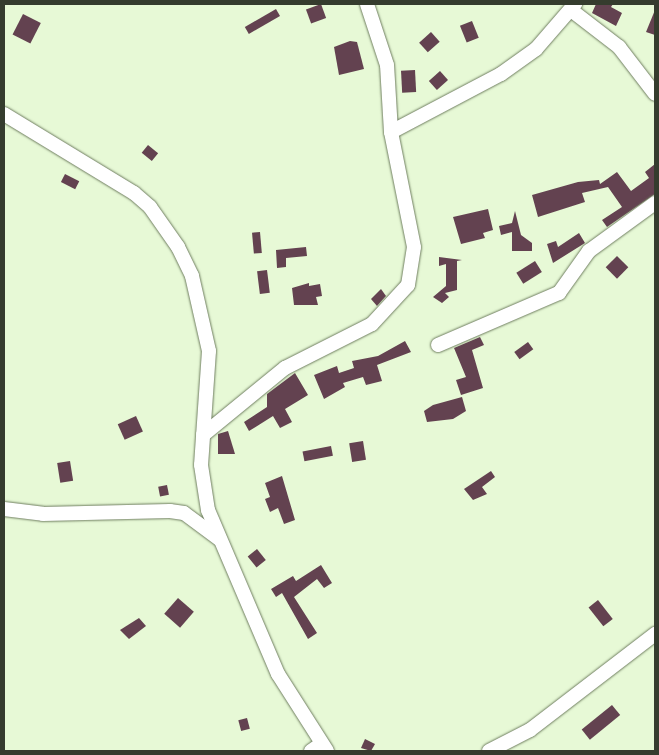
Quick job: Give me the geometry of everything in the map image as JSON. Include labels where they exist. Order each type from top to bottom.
[{"type":"street","points":[[203,435],[285,368],[372,324],[408,285],[414,247],[391,132],[387,66],[367,4]]},
{"type":"street","points":[[391,132],[501,74],[536,49],[573,7],[619,47],[655,94]]},
{"type":"street","points":[[4,114],[134,193],[150,207],[178,247],[192,276],[209,351],[203,435],[202,484],[219,540],[278,674],[320,749]]},
{"type":"street","points":[[438,345],[559,293],[589,250],[655,203]]},
{"type":"street","points":[[4,509],[43,514],[184,513],[219,540]]},
{"type":"street","points":[[489,751],[530,730],[655,634]]},
{"type":"building","points":[[321,4],[326,18],[311,24],[306,9]]},
{"type":"building","points":[[596,4],[613,4],[611,7],[622,13],[616,26],[592,13]]},
{"type":"building","points":[[276,9],[280,16],[249,34],[245,27]]},
{"type":"building","points":[[655,10],[655,35],[646,32]]},
{"type":"building","points":[[23,14],[41,23],[30,44],[13,34]]},
{"type":"building","points":[[472,21],[479,38],[467,43],[460,26]]},
{"type":"building","points":[[431,32],[440,42],[428,52],[419,43]]},
{"type":"building","points":[[350,41],[357,42],[364,69],[339,75],[334,47]]},
{"type":"building","points":[[415,70],[416,92],[402,93],[401,71]]},
{"type":"building","points":[[440,71],[448,80],[437,90],[429,81]]},
{"type":"building","points":[[148,145],[158,153],[152,161],[142,153]]},
{"type":"building","points":[[655,164],[655,194],[607,227],[602,220],[622,207],[608,187],[582,193],[585,202],[538,217],[532,195],[578,182],[599,180],[600,184],[617,172],[631,191],[649,178],[645,172]]},
{"type":"building","points":[[65,174],[79,181],[75,189],[61,182]]},
{"type":"building","points":[[488,209],[493,230],[483,233],[485,238],[461,244],[453,217]]},
{"type":"building","points":[[515,211],[521,235],[532,243],[532,251],[512,251],[512,232],[501,235],[499,226],[512,223]]},
{"type":"building","points":[[260,232],[262,253],[254,254],[252,233]]},
{"type":"building","points":[[579,233],[585,243],[553,263],[547,244],[556,241],[558,247]]},
{"type":"building","points":[[306,247],[307,256],[286,258],[286,267],[277,268],[276,250]]},
{"type":"building","points":[[617,256],[628,267],[617,279],[606,267]]},
{"type":"building","points":[[439,257],[462,260],[457,261],[457,290],[445,293],[449,297],[442,303],[433,297],[446,286],[446,264],[439,266]]},
{"type":"building","points":[[535,261],[542,272],[523,284],[516,273]]},
{"type":"building","points":[[267,270],[270,293],[260,294],[257,271]]},
{"type":"building","points":[[309,283],[309,286],[320,284],[322,296],[316,297],[318,305],[294,305],[292,288]]},
{"type":"building","points":[[381,289],[386,296],[377,306],[371,299]]},
{"type":"building","points":[[480,337],[484,345],[472,350],[483,388],[461,395],[456,380],[466,377],[454,348]]},
{"type":"building","points":[[405,341],[411,352],[377,365],[382,381],[366,385],[363,377],[343,383],[345,387],[324,399],[314,375],[337,366],[339,373],[354,368],[352,361],[378,356]]},
{"type":"building","points":[[528,342],[533,349],[520,359],[514,352]]},
{"type":"building","points":[[295,373],[308,395],[285,409],[292,422],[280,428],[273,416],[249,431],[244,422],[267,407],[267,394]]},
{"type":"building","points":[[462,397],[466,411],[453,419],[427,422],[424,411],[433,405]]},
{"type":"building","points":[[136,416],[143,432],[125,440],[118,424]]},
{"type":"building","points":[[228,431],[235,454],[218,454],[218,434]]},
{"type":"building","points":[[363,441],[366,460],[352,462],[349,443]]},
{"type":"building","points":[[331,446],[333,456],[304,461],[303,452]]},
{"type":"building","points":[[70,461],[73,481],[60,483],[57,463]]},
{"type":"building","points":[[491,471],[495,477],[482,487],[487,494],[473,500],[464,489]]},
{"type":"building","points":[[282,476],[295,520],[284,524],[278,508],[270,512],[265,499],[270,497],[265,483]]},
{"type":"building","points":[[167,485],[169,495],[160,497],[158,487]]},
{"type":"building","points":[[257,549],[266,560],[256,567],[248,557]]},
{"type":"building","points":[[321,565],[332,583],[324,588],[317,579],[294,597],[317,633],[308,639],[282,593],[276,597],[271,589],[293,576],[296,581]]},
{"type":"building","points":[[178,598],[194,612],[180,628],[164,614]]},
{"type":"building","points":[[598,600],[613,619],[603,626],[589,607]]},
{"type":"building","points":[[139,618],[146,626],[129,639],[120,630]]},
{"type":"building","points":[[612,705],[620,715],[590,740],[582,730]]},
{"type":"building","points":[[247,718],[250,729],[241,731],[238,720]]},
{"type":"building","points":[[365,739],[375,744],[371,751],[361,748]]}]
